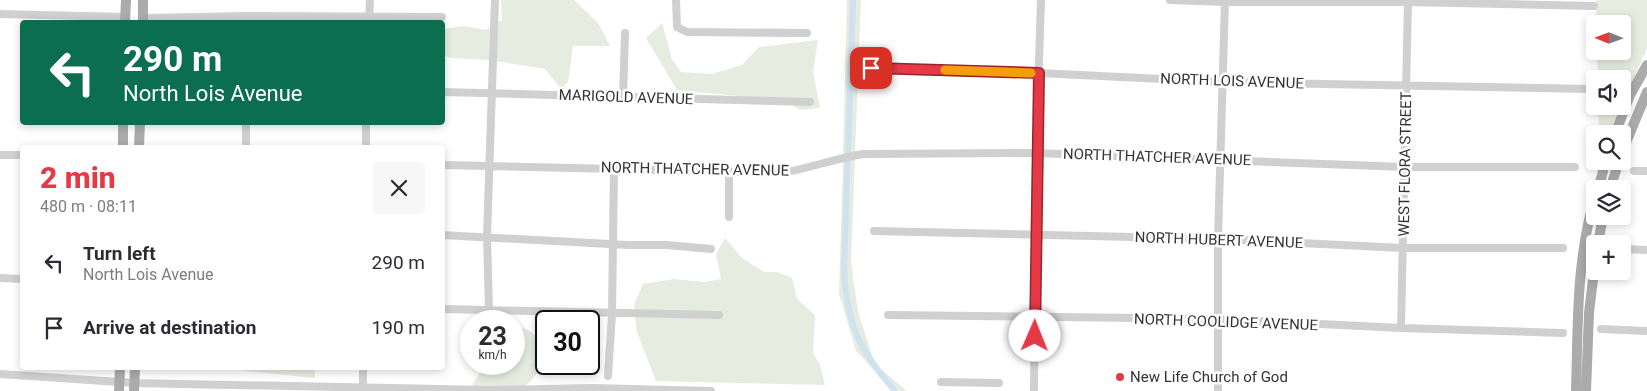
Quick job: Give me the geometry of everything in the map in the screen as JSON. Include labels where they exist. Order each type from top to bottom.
[{"type":"main road","points":[[126,0],[127,20]]},
{"type":"main road","points":[[143,0],[143,20]]},
{"type":"main road","points":[[1618,125],[1630,95],[1647,65]]},
{"type":"main road","points":[[1631,130],[1647,92]]},
{"type":"main road","points":[[123,125],[123,145]]},
{"type":"main road","points":[[139,145],[140,125]]},
{"type":"main road","points":[[1576,391],[1580,277],[1588,225]]},
{"type":"main road","points":[[1586,391],[1589,313],[1593,280]]},
{"type":"main road","points":[[119,387],[120,370]]},
{"type":"main road","points":[[134,387],[135,370]]},
{"type":"street","points":[[369,20],[370,0]]},
{"type":"street","points":[[445,309],[489,310],[487,236],[491,167],[490,92],[495,0]]},
{"type":"street","points":[[676,0],[677,27],[687,32],[807,34]]},
{"type":"street","points":[[1034,391],[1036,153],[1041,0]]},
{"type":"street","points":[[1170,0],[1408,1],[1594,6]]},
{"type":"street","points":[[1218,391],[1218,239],[1222,159],[1225,1]]},
{"type":"street","name":"WEST FLORA STREET","points":[[1401,328],[1408,1]]},
{"type":"street","points":[[0,14],[109,20]]},
{"type":"street","points":[[143,20],[369,20],[442,17]]},
{"type":"street","points":[[623,97],[626,33]]},
{"type":"street","name":"NORTH LOIS AVENUE","points":[[871,68],[1039,73],[1223,82],[1586,89]]},
{"type":"street","name":"MARIGOLD AVENUE","points":[[445,92],[810,102]]},
{"type":"street","points":[[246,125],[246,145]]},
{"type":"street","points":[[366,125],[366,145]]},
{"type":"street","name":"NORTH THATCHER AVENUE","points":[[445,165],[780,173],[807,169],[840,158],[878,153],[1036,153],[1405,167],[1575,167]]},
{"type":"street","points":[[0,155],[20,155]]},
{"type":"street","points":[[608,376],[612,314],[614,168]]},
{"type":"street","points":[[729,171],[729,217]]},
{"type":"street","points":[[1634,171],[1647,171]]},
{"type":"street","name":"NORTH HUBERT AVENUE","points":[[874,231],[1218,239],[1404,248],[1563,248]]},
{"type":"street","points":[[445,235],[711,249]]},
{"type":"street","points":[[1631,249],[1647,250]]},
{"type":"street","points":[[0,278],[20,279]]},
{"type":"street","points":[[525,311],[719,315]]},
{"type":"street","name":"NORTH COOLIDGE AVENUE","points":[[888,315],[1218,319],[1401,328],[1563,332]]},
{"type":"street","points":[[1601,329],[1647,331]]},
{"type":"street","points":[[363,370],[363,386]]},
{"type":"street","points":[[0,374],[119,387],[363,386],[489,390],[592,388],[710,391]]},
{"type":"street","points":[[941,382],[999,383]]},
{"type":"street","points":[[970,382],[970,391]]},
{"type":"shaded area","points":[[501,0],[574,0],[598,23],[610,46],[573,46],[568,82],[561,89],[545,69],[496,61],[497,23],[502,20]]},
{"type":"shaded area","points":[[847,0],[861,0],[855,152],[843,154]]},
{"type":"shaded area","points":[[1596,0],[1647,0],[1647,49],[1631,84],[1631,70],[1598,70],[1597,60],[1631,60],[1631,15],[1597,15]]},
{"type":"shaded area","points":[[662,23],[672,59],[681,72],[712,74],[742,65],[759,47],[818,40],[813,72],[820,108],[800,110],[792,105],[813,106],[813,100],[748,97],[677,90],[646,38]]},
{"type":"shaded area","points":[[464,26],[486,30],[490,27],[489,60],[450,58],[445,56],[445,30]]},
{"type":"shaded area","points":[[1598,115],[1616,115],[1613,125],[1599,125]]},
{"type":"shaded area","points":[[855,158],[851,262],[858,312],[875,364],[907,391],[893,391],[856,351],[839,294],[843,160]]},
{"type":"shaded area","points":[[725,238],[742,258],[764,272],[777,272],[792,278],[797,299],[815,315],[813,353],[820,365],[825,385],[656,381],[637,332],[635,317],[722,318],[722,312],[635,311],[634,305],[643,284],[674,279],[704,282],[721,279],[716,254]]},
{"type":"shaded area","points":[[525,329],[534,334],[535,375],[525,386],[472,386],[478,375],[525,375]]},
{"type":"shaded area","points":[[238,370],[315,370],[315,378]]},
{"type":"waterway","points":[[853,0],[844,272],[852,323],[857,336],[872,362],[894,390]]},
{"type":"slow traffic","points":[[945,70],[1031,73]]},
{"type":"place","name":"New Life Church of God","points":[[1120,377]]},
{"type":"route","points":[[871,68],[1039,73],[1036,153],[1035,336]]}]
